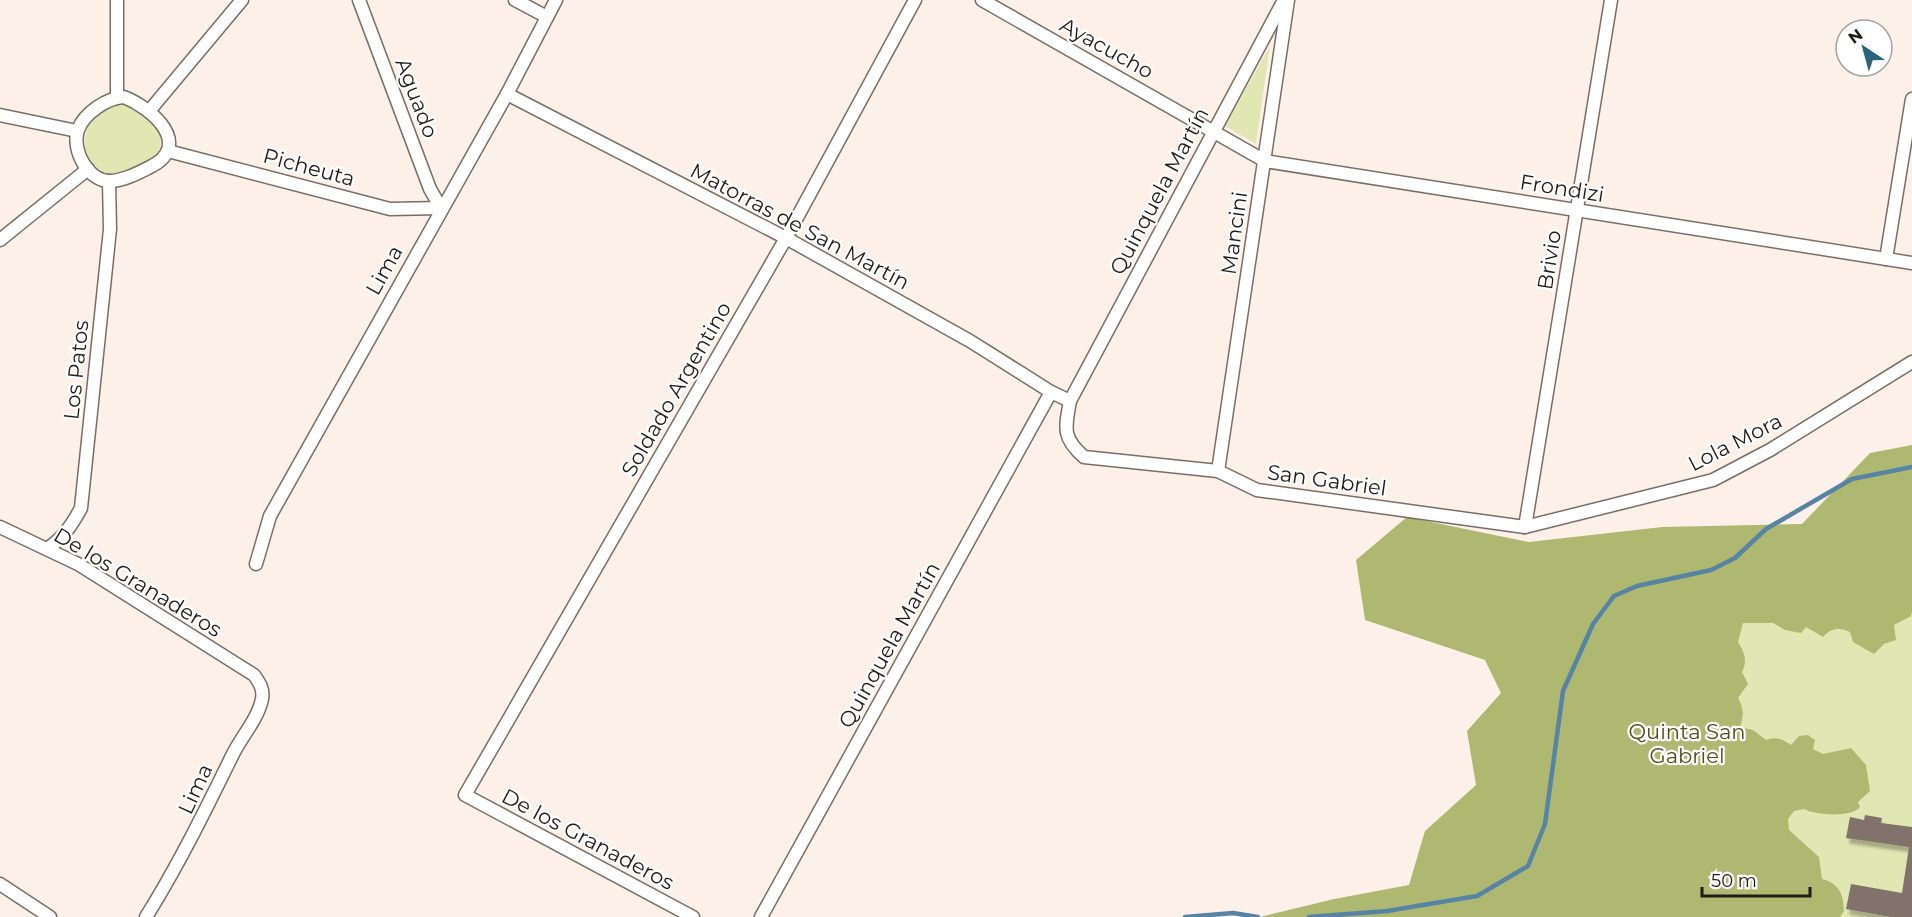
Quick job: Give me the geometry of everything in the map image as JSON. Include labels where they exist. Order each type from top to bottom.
[{"type":"street","points":[[117,0],[117,98]]},
{"type":"street","points":[[150,110],[242,0]]},
{"type":"street","name":"Aguado","points":[[359,0],[430,189],[441,208]]},
{"type":"street","points":[[515,0],[547,16]]},
{"type":"street","name":"Lima","points":[[256,564],[270,516],[507,94],[556,0]]},
{"type":"street","name":"Soldado Argentino","points":[[465,795],[786,238],[915,0]]},
{"type":"street","name":"Ayacucho","points":[[982,0],[1214,130]]},
{"type":"street","name":"Quinquela Martín","points":[[1070,400],[1286,0]]},
{"type":"street","name":"Mancini","points":[[1218,471],[1265,160],[1286,0]]},
{"type":"street","name":"Brivio","points":[[1525,527],[1611,0]]},
{"type":"street","name":"Matorras de San Martín","points":[[507,94],[786,238],[970,340],[1051,392],[1070,400]]},
{"type":"street","points":[[124,98],[150,110],[163,126],[169,140],[168,151],[159,163],[127,178],[110,181],[99,178],[87,169],[78,151],[77,131],[95,110],[107,100],[124,98]]},
{"type":"street","points":[[1886,259],[1912,99]]},
{"type":"street","points":[[0,114],[77,131]]},
{"type":"street","name":"Frondizi","points":[[1214,130],[1265,160],[1912,263]]},
{"type":"street","name":"Picheuta","points":[[168,151],[390,209],[441,208]]},
{"type":"street","points":[[0,240],[87,169]]},
{"type":"street","name":"Los Patos","points":[[47,549],[58,541],[72,525],[81,508],[110,229],[110,181]]},
{"type":"street","name":"Lola Mora","points":[[1525,527],[1713,480],[1770,450],[1912,362]]},
{"type":"street","name":"Quinquela Martín","points":[[761,917],[1051,392]]},
{"type":"street","name":"San Gabriel","points":[[1070,400],[1065,431],[1072,447],[1084,458],[1218,471],[1257,490],[1525,527]]},
{"type":"street","name":"De los Granaderos","points":[[0,527],[78,564],[254,675]]},
{"type":"street","name":"Lima","points":[[146,917],[202,822],[233,753],[260,707],[263,697],[261,685],[254,675]]},
{"type":"street","name":"De los Granaderos","points":[[465,795],[693,917]]},
{"type":"street","points":[[0,884],[50,917]]},
{"type":"green space","points":[[1270,46],[1256,144],[1225,126]]},
{"type":"green space","points":[[122,104],[141,113],[156,127],[161,144],[157,153],[149,161],[127,173],[109,173],[95,166],[87,153],[85,137],[90,122],[102,110]]},
{"type":"green space","name":"Quinta San Gabriel","points":[[1912,445],[1912,612],[1911,616],[1894,625],[1896,640],[1884,644],[1874,654],[1853,642],[1850,632],[1842,629],[1832,630],[1823,637],[1806,627],[1801,633],[1785,630],[1773,623],[1743,623],[1738,642],[1744,656],[1745,664],[1742,672],[1748,684],[1738,698],[1743,712],[1740,727],[1753,730],[1766,740],[1779,739],[1791,745],[1799,736],[1808,735],[1815,740],[1813,749],[1823,754],[1851,748],[1866,765],[1870,791],[1858,802],[1860,807],[1849,813],[1841,814],[1816,813],[1804,809],[1794,811],[1788,819],[1789,830],[1819,857],[1822,879],[1839,890],[1844,911],[1840,917],[1260,917],[1334,899],[1409,885],[1425,831],[1476,785],[1467,731],[1501,693],[1485,660],[1365,620],[1356,560],[1407,517],[1529,542],[1662,527],[1802,524],[1870,453]]},
{"type":"green space","name":"Quinta San Gabriel","points":[[1529,542],[1912,602],[1912,917],[1497,917]]},
{"type":"building","points":[[1865,815],[1882,818],[1881,823],[1912,827],[1912,917],[1891,917],[1846,909],[1851,884],[1902,893],[1909,847],[1846,838],[1850,817],[1864,820]]},
{"type":"waterway","points":[[1309,917],[1387,911],[1477,896],[1528,866],[1545,824],[1563,691],[1593,624],[1614,596],[1637,586],[1711,570],[1735,558],[1766,529],[1852,479],[1912,467]]},
{"type":"waterway","points":[[1185,917],[1233,913],[1258,917]]}]
